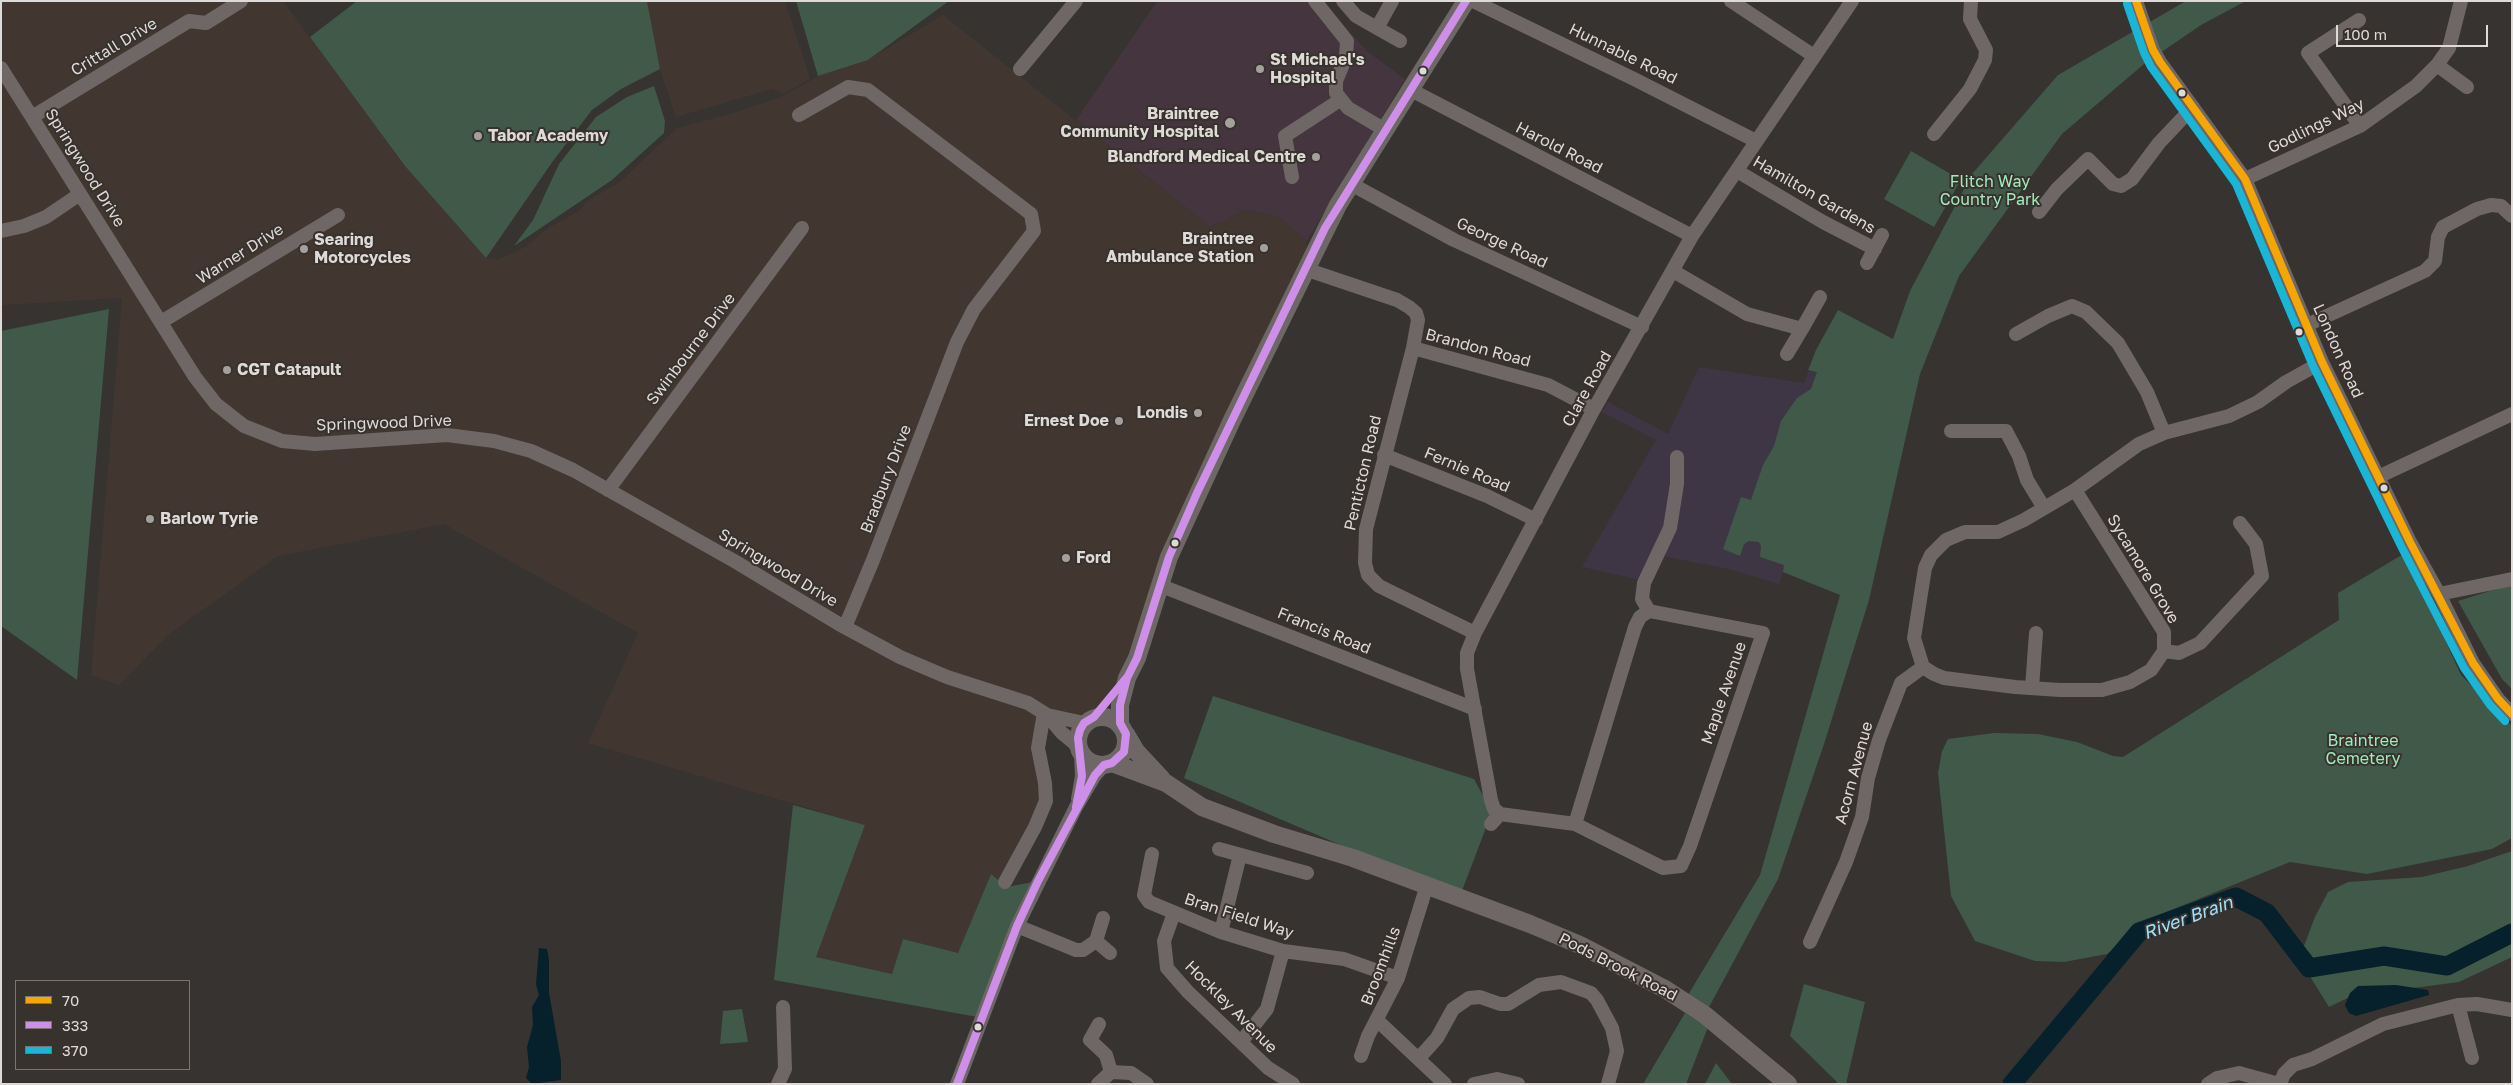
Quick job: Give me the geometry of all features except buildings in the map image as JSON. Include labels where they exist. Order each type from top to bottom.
[{"type":"main road","points":[[1108,764],[1124,752],[1120,705],[1127,678],[1137,658],[1160,585],[1197,493],[1325,228],[1466,1]]},
{"type":"main road","points":[[1127,678],[1089,720],[1078,738],[1080,750],[1087,760],[1108,764],[1166,783]]},
{"type":"main road","points":[[1089,720],[1107,717],[1123,729],[1136,751],[1166,783]]},
{"type":"main road","name":"Pods Brook Road","points":[[1166,783],[1202,807],[1274,834],[1353,858],[1427,885],[1580,945],[1666,989],[1712,1021],[1788,1084]]},
{"type":"street","name":"Crittall Drive","points":[[32,117],[189,21],[206,23],[241,1]]},
{"type":"street","points":[[1028,64],[1076,1]]},
{"type":"street","points":[[1315,1],[1347,41],[1346,57],[1336,81],[1336,93],[1348,108],[1385,130]]},
{"type":"street","points":[[1343,1],[1356,16],[1400,42]]},
{"type":"street","points":[[1377,28],[1392,1]]},
{"type":"street","name":"Hunnable Road","points":[[1473,1],[1756,141]]},
{"type":"street","points":[[1731,1],[1814,56]]},
{"type":"street","name":"Clare Road","points":[[1575,824],[1496,819],[1467,669],[1467,653],[1594,409],[1692,236],[1852,1]]},
{"type":"street","points":[[1941,133],[1970,89],[1985,60],[1986,50],[1970,19],[1971,1]]},
{"type":"street","name":"London Road","points":[[2136,1],[2142,21],[2160,62],[2245,179],[2322,362],[2410,542],[2439,594],[2473,663],[2498,699],[2512,714]]},
{"type":"street","name":"Godlings Way","points":[[2245,179],[2360,126],[2416,86],[2437,65],[2449,48],[2460,2]]},
{"type":"street","points":[[2359,20],[2308,53],[2360,126]]},
{"type":"street","points":[[2437,65],[2467,87]]},
{"type":"street","name":"Springwood Drive","points":[[1,68],[161,322],[174,346],[216,404],[244,426],[282,441],[315,444],[447,435],[494,441],[530,452],[573,470],[736,562],[845,627],[900,656],[947,676],[1028,704],[1046,714],[1080,750]]},
{"type":"street","name":"Bradbury Drive","points":[[799,115],[848,88],[868,90],[1031,214],[1034,231],[974,309],[957,342],[873,560],[845,627]]},
{"type":"street","name":"Harold Road","points":[[1410,90],[1692,236]]},
{"type":"street","points":[[1292,177],[1285,136],[1340,100]]},
{"type":"street","points":[[2039,212],[2057,189],[2088,159],[2113,184],[2121,186],[2132,179],[2159,143],[2193,107]]},
{"type":"street","name":"Hamilton Gardens","points":[[1737,171],[1823,222],[1875,249]]},
{"type":"street","name":"George Road","points":[[1351,184],[1454,240],[1642,326]]},
{"type":"street","points":[[1,231],[24,226],[46,217],[80,194]]},
{"type":"street","points":[[2307,325],[2425,271],[2435,261],[2438,237],[2444,227],[2477,209],[2492,205],[2501,206],[2512,216]]},
{"type":"street","name":"Warner Drive","points":[[161,322],[338,214]]},
{"type":"street","name":"Swinbourne Drive","points":[[608,490],[802,228]]},
{"type":"street","points":[[1866,263],[1882,235]]},
{"type":"street","name":"Brandon Road","points":[[1305,270],[1396,300],[1409,307],[1416,313],[1418,320],[1413,348],[1548,385],[1594,409]]},
{"type":"street","points":[[1673,271],[1747,314],[1802,329]]},
{"type":"street","points":[[1787,354],[1820,297]]},
{"type":"street","points":[[2016,334],[2048,316],[2072,306],[2086,312],[2102,324],[2124,351],[2147,392],[2164,433]]},
{"type":"street","name":"Penticton Road","points":[[1413,348],[1366,529],[1364,550],[1368,575],[1379,586],[1391,593],[1476,633]]},
{"type":"street","points":[[1923,667],[1914,638],[1925,568],[1932,555],[1946,540],[1965,532],[1998,532],[2075,490],[2139,444],[2164,433],[2229,416],[2258,402],[2286,382],[2322,362]]},
{"type":"street","points":[[2378,477],[2512,414]]},
{"type":"street","points":[[1951,431],[2006,431],[2019,456],[2027,480],[2044,508]]},
{"type":"street","name":"Fernie Road","points":[[1384,455],[1487,496],[1536,520]]},
{"type":"street","points":[[1575,824],[1635,627],[1640,618],[1649,611],[1642,598],[1644,583],[1670,528],[1676,504],[1676,457]]},
{"type":"street","name":"Sycamore Grove","points":[[1923,667],[1944,678],[2032,688],[2102,690],[2130,682],[2151,670],[2164,651],[2164,632],[2106,543],[2075,490]]},
{"type":"street","points":[[2164,651],[2179,652],[2200,643],[2262,576],[2256,544],[2240,522]]},
{"type":"street","points":[[2439,594],[2512,580]]},
{"type":"street","name":"Francis Road","points":[[1160,585],[1475,709]]},
{"type":"street","name":"Maple Avenue","points":[[1575,824],[1663,868],[1681,866],[1690,846],[1763,633],[1649,611]]},
{"type":"street","points":[[2032,688],[2036,633]]},
{"type":"street","name":"Acorn Avenue","points":[[1810,942],[1846,862],[1858,826],[1877,750],[1901,683],[1923,667]]},
{"type":"street","name":"Springwood Drive","points":[[1046,714],[1089,720]]},
{"type":"street","points":[[1005,882],[1035,828],[1046,801],[1045,783],[1038,748],[1046,714]]},
{"type":"street","points":[[1076,807],[1082,776],[1080,750]]},
{"type":"street","points":[[957,1084],[1017,926],[1076,807],[1095,775],[1108,764]]},
{"type":"street","points":[[1219,849],[1308,873]]},
{"type":"street","name":"Bran Field Way","points":[[1152,854],[1144,895],[1149,902],[1221,932],[1283,951],[1344,958],[1398,978]]},
{"type":"street","points":[[1221,932],[1240,855]]},
{"type":"street","name":"Broomhills","points":[[1361,1056],[1368,1036],[1378,1021],[1398,978],[1427,885]]},
{"type":"street","name":"Hockley Avenue","points":[[1174,913],[1164,940],[1167,968],[1188,992],[1268,1068],[1293,1084]]},
{"type":"street","points":[[1017,926],[1076,950],[1083,950],[1096,941],[1103,918]]},
{"type":"street","points":[[1096,941],[1110,953]]},
{"type":"street","points":[[1242,1042],[1267,1009],[1283,951]]},
{"type":"street","points":[[1419,1058],[1437,1038],[1453,1010],[1468,998],[1480,997],[1500,1004],[1508,1004],[1539,985],[1561,982],[1592,993],[1612,1028],[1616,1039],[1616,1051],[1608,1084]]},
{"type":"street","points":[[2208,1084],[2217,1078],[2239,1073],[2280,1084],[2284,1074],[2293,1064],[2312,1060],[2383,1024],[2458,1005],[2477,1004],[2512,1010]]},
{"type":"street","points":[[2458,1005],[2472,1058]]},
{"type":"street","points":[[778,1084],[785,1069],[783,1007]]},
{"type":"street","points":[[1378,1021],[1445,1084]]},
{"type":"street","points":[[1099,1024],[1090,1040],[1106,1054],[1111,1072]]},
{"type":"street","points":[[1098,1084],[1111,1072],[1131,1073],[1147,1084]]},
{"type":"street","points":[[1474,1084],[1498,1079],[1518,1084]]},
{"type":"shaded area","points":[[1,1],[283,1],[405,166],[486,258],[498,260],[525,247],[548,228],[581,210],[586,202],[621,181],[677,128],[730,114],[779,98],[818,76],[868,60],[943,15],[1210,227],[1246,210],[1278,217],[1307,241],[1305,269],[1246,390],[1127,678],[1091,723],[1079,733],[1044,713],[1046,801],[1007,887],[991,874],[958,953],[903,939],[892,974],[816,957],[865,825],[588,743],[638,633],[444,524],[278,556],[168,635],[119,685],[91,675],[122,298],[1,305]]},
{"type":"shaded area","points":[[647,1],[785,1],[810,79],[783,94],[772,89],[676,117],[660,69]]},
{"type":"shaded area","name":"Braintree Community Hospital","points":[[1157,1],[1322,1],[1367,51],[1405,79],[1307,241],[1278,217],[1246,210],[1210,227],[1076,120]]},
{"type":"shaded area","points":[[1838,310],[1840,594],[1783,572],[1779,584],[1729,569],[1662,556],[1649,582],[1582,567],[1656,440],[1602,412],[1608,402],[1668,434],[1699,367],[1804,383],[1816,350]]},
{"type":"green space","name":"Tabor Academy","points":[[357,1],[647,1],[660,69],[621,89],[592,110],[553,161],[486,258],[405,166],[310,37]]},
{"type":"green space","points":[[796,1],[949,1],[868,60],[818,76]]},
{"type":"green space","name":"Flitch Way Country Park","points":[[2186,1],[2246,1],[2201,25],[2144,64],[2062,134],[1959,276],[1920,374],[1869,600],[1824,744],[1778,879],[1708,1009],[1688,995],[1760,875],[1840,595],[1783,572],[1784,565],[1760,557],[1761,546],[1759,542],[1749,541],[1744,544],[1740,556],[1723,549],[1741,497],[1751,500],[1763,465],[1774,446],[1781,421],[1797,398],[1811,389],[1817,372],[1808,370],[1816,350],[1838,310],[1893,339],[1910,291],[1972,174],[2058,75]]},
{"type":"green space","points":[[654,86],[665,121],[664,133],[612,180],[514,246],[533,220],[559,164],[596,117],[627,97]]},
{"type":"green space","points":[[1911,151],[1961,180],[1934,227],[1884,199]]},
{"type":"green space","points":[[109,309],[77,680],[1,626],[1,331]]},
{"type":"green space","name":"Braintree Cemetery","points":[[2405,553],[2461,675],[2512,726],[2512,838],[2492,849],[2367,874],[2290,862],[2144,921],[2107,954],[2064,962],[2035,961],[1975,941],[1951,896],[1938,773],[1942,751],[1948,739],[1994,733],[2038,734],[2077,742],[2113,756],[2123,757],[2339,620],[2338,593]]},
{"type":"green space","points":[[2512,584],[2512,689],[2502,679],[2458,601]]},
{"type":"green space","points":[[1213,696],[1474,779],[1492,812],[1460,896],[1184,778]]},
{"type":"green space","points":[[793,805],[865,825],[816,957],[892,974],[903,939],[958,953],[991,874],[1007,887],[1038,881],[983,1018],[774,980]]},
{"type":"green space","points":[[2512,851],[2512,957],[2459,982],[2352,996],[2329,1007],[2299,959],[2315,917],[2328,892],[2348,882],[2422,877],[2468,866]]},
{"type":"green space","points":[[1804,984],[1865,1002],[1846,1084],[1839,1084],[1790,1036]]},
{"type":"green space","points":[[742,1009],[748,1042],[720,1044],[723,1011]]},
{"type":"green space","points":[[1685,1013],[1708,1027],[1686,1084],[1643,1084]]},
{"type":"green space","points":[[1716,1063],[1732,1084],[1705,1084]]},
{"type":"water","points":[[539,948],[547,949],[549,960],[549,993],[561,1061],[561,1080],[532,1084],[526,1078],[529,1067],[527,1047],[533,1025],[532,1007],[539,995],[536,984]]},
{"type":"water","points":[[2396,985],[2428,990],[2429,995],[2356,1016],[2349,1013],[2345,1005],[2350,993],[2358,986]]},
{"type":"waterway","name":"River Brain","points":[[2012,1084],[2139,932],[2236,897],[2267,913],[2309,968],[2384,956],[2447,966],[2512,933]]},
{"type":"transit line","name":"333","points":[[957,1084],[1017,926],[1038,881],[1095,775],[1104,765],[1112,763],[1124,752],[1126,734],[1120,723],[1120,705],[1127,678],[1137,658],[1169,557],[1197,493],[1325,228],[1466,1]]},
{"type":"transit line","name":"70","points":[[2136,1],[2153,50],[2160,62],[2245,179],[2322,362],[2410,542],[2473,663],[2498,699],[2512,714]]},
{"type":"transit line","name":"370","points":[[2127,4],[2144,53],[2151,67],[2236,184],[2313,366],[2401,546],[2464,668],[2490,705],[2505,721]]},
{"type":"transit line","name":"333","points":[[1076,807],[1082,776],[1078,738],[1080,730],[1084,723],[1094,717],[1128,676]]},
{"type":"place","name":"St Michael's Hospital","points":[[1260,69]]},
{"type":"place","name":"Braintree Community Hospital","points":[[1230,123]]},
{"type":"place","name":"Tabor Academy","points":[[478,136]]},
{"type":"place","name":"Blandford Medical Centre","points":[[1316,157]]},
{"type":"place","name":"Braintree Ambulance Station","points":[[1264,248]]},
{"type":"place","name":"Searing Motorcycles","points":[[304,249]]},
{"type":"place","name":"CGT Catapult","points":[[227,370]]},
{"type":"place","name":"Londis","points":[[1198,413]]},
{"type":"place","name":"Ernest Doe","points":[[1119,421]]},
{"type":"place","name":"Barlow Tyrie","points":[[150,519]]},
{"type":"place","name":"Ford","points":[[1066,558]]}]
